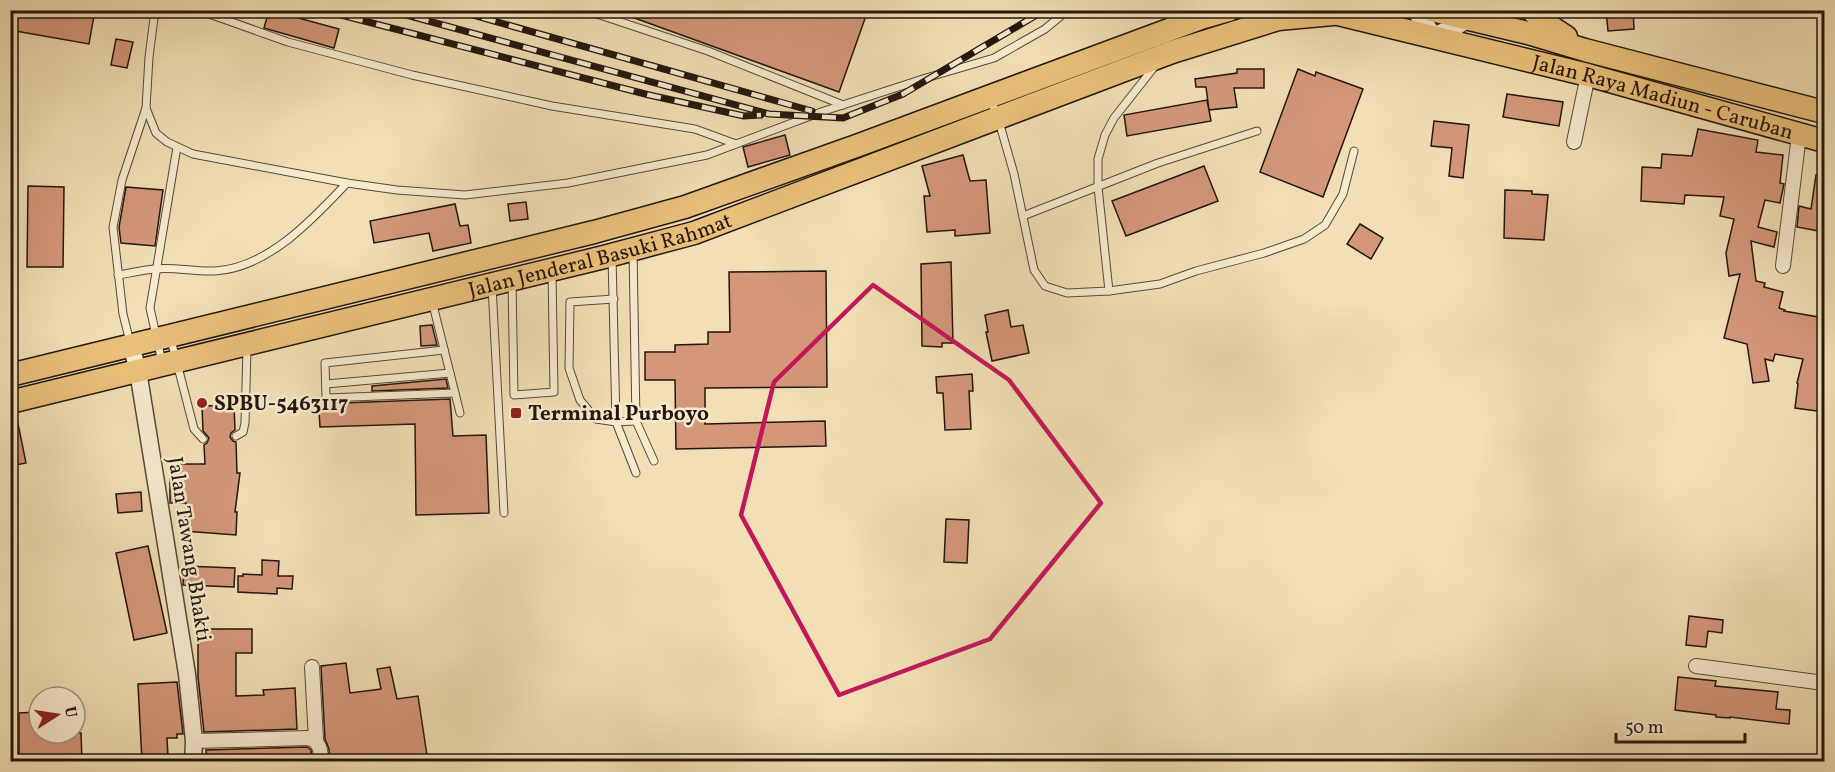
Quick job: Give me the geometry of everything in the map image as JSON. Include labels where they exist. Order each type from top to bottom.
[{"type":"highway","points":[[1164,47],[1179,10]]},
{"type":"highway","points":[[1164,47],[1203,14],[1228,10]]},
{"type":"highway","name":"Jalan Raya Madiun - Caruban","points":[[1432,10],[1471,14],[1585,50],[1824,112]]},
{"type":"highway","points":[[1532,10],[1542,21],[1585,50]]},
{"type":"highway","name":"Jalan Raya Madiun - Caruban","points":[[1164,47],[1278,19],[1327,12],[1588,75],[1824,141]]},
{"type":"highway","name":"Jalan Jenderal Basuki Rahmat","points":[[10,375],[594,232],[685,207],[989,97],[1164,47]]},
{"type":"highway","name":"Jalan Jenderal Basuki Rahmat","points":[[10,402],[694,233],[998,118],[1164,47]]},
{"type":"highway","points":[[463,264],[491,284]]},
{"type":"main road","points":[[1417,10],[1434,37],[1471,14]]},
{"type":"street","points":[[1574,141],[1588,75]]},
{"type":"street","points":[[1783,266],[1799,135]]},
{"type":"street","name":"Jalan Tawang Bhakti","points":[[131,345],[138,371],[187,674],[194,741],[193,762]]},
{"type":"street","points":[[1696,666],[1824,683]]},
{"type":"street","points":[[312,667],[316,740],[319,745],[321,762]]},
{"type":"street","points":[[194,741],[304,738],[316,740]]},
{"type":"lane","points":[[131,345],[123,314],[113,227],[122,180],[146,108],[149,57],[156,10]]},
{"type":"lane","points":[[198,10],[288,42],[412,75],[552,106],[683,127],[736,144]]},
{"type":"lane","points":[[585,10],[708,51],[843,105]]},
{"type":"lane","points":[[146,108],[156,133],[167,142],[194,154],[346,183],[397,190],[465,195],[568,183],[707,155],[843,105],[994,58],[1045,29],[1068,10]]},
{"type":"lane","points":[[1109,291],[1098,187],[1098,159],[1105,135],[1114,118],[1164,47]]},
{"type":"lane","points":[[989,97],[998,118],[1014,174],[1034,270],[1045,286],[1066,293],[1109,291],[1160,284],[1304,239],[1325,225],[1343,194],[1354,151]]},
{"type":"lane","points":[[1023,216],[1158,163],[1257,131]]},
{"type":"lane","points":[[177,147],[150,308],[163,337],[169,363],[195,429],[203,439]]},
{"type":"lane","points":[[118,275],[155,269],[216,271],[247,264],[264,257],[315,216],[346,183]]},
{"type":"lane","points":[[633,249],[636,422],[654,461]]},
{"type":"lane","points":[[612,255],[616,422],[636,473]]},
{"type":"lane","points":[[491,284],[514,395],[554,392],[552,269]]},
{"type":"lane","points":[[491,284],[504,513]]},
{"type":"lane","points":[[432,298],[459,413]]},
{"type":"lane","points":[[614,299],[570,302],[569,368],[580,399],[596,419],[636,422]]},
{"type":"lane","points":[[163,337],[169,363]]},
{"type":"lane","points":[[236,436],[243,432],[245,423],[247,344]]},
{"type":"lane","points":[[444,350],[326,363],[326,398],[455,393]]},
{"type":"lane","points":[[326,384],[450,373]]},
{"type":"highlighted area","points":[[873,285],[1009,380],[1101,503],[990,639],[839,695],[741,515],[774,382]]},
{"type":"building","points":[[10,10],[95,10],[89,44],[10,30]]},
{"type":"building","points":[[269,10],[339,29],[334,48],[264,28]]},
{"type":"building","points":[[619,10],[868,10],[839,92],[618,12]]},
{"type":"building","points":[[1606,10],[1633,10],[1634,29],[1608,31]]},
{"type":"building","points":[[116,39],[133,42],[127,68],[111,65]]},
{"type":"building","points":[[1237,69],[1264,69],[1264,88],[1234,88],[1237,107],[1209,110],[1206,87],[1196,87],[1195,79],[1237,73]]},
{"type":"building","points":[[1298,69],[1315,76],[1316,72],[1363,89],[1323,197],[1260,172]]},
{"type":"building","points":[[1507,94],[1563,102],[1559,126],[1503,117]]},
{"type":"building","points":[[1207,100],[1211,121],[1127,136],[1124,115]]},
{"type":"building","points":[[1434,121],[1469,125],[1463,178],[1449,176],[1452,148],[1431,146]]},
{"type":"building","points":[[1698,129],[1758,140],[1756,152],[1783,155],[1780,183],[1784,184],[1780,203],[1765,200],[1758,227],[1777,232],[1774,247],[1751,241],[1756,281],[1765,283],[1764,287],[1783,292],[1779,308],[1784,311],[1824,318],[1824,374],[1820,392],[1824,392],[1824,412],[1795,408],[1797,383],[1803,359],[1775,354],[1773,361],[1765,359],[1769,381],[1753,383],[1747,344],[1724,338],[1740,274],[1729,276],[1726,253],[1734,219],[1720,216],[1724,197],[1685,195],[1684,204],[1641,201],[1642,167],[1661,168],[1662,154],[1692,156]]},
{"type":"building","points":[[785,135],[790,155],[748,167],[743,147]]},
{"type":"building","points":[[963,155],[970,181],[986,180],[990,233],[955,236],[955,230],[927,232],[924,196],[930,196],[922,166]]},
{"type":"building","points":[[1204,166],[1218,201],[1126,236],[1112,201]]},
{"type":"building","points":[[1816,175],[1824,175],[1824,232],[1797,227],[1799,206],[1811,209]]},
{"type":"building","points":[[28,186],[64,187],[63,267],[27,267]]},
{"type":"building","points":[[126,187],[163,190],[155,246],[121,243],[119,227]]},
{"type":"building","points":[[1505,190],[1532,191],[1532,194],[1548,195],[1544,240],[1504,238]]},
{"type":"building","points":[[526,202],[528,219],[510,221],[508,204]]},
{"type":"building","points":[[455,204],[460,226],[468,225],[471,243],[433,251],[429,233],[374,243],[370,221]]},
{"type":"building","points":[[1360,224],[1383,238],[1371,259],[1347,244]]},
{"type":"building","points":[[951,262],[953,343],[942,343],[942,347],[922,346],[921,264]]},
{"type":"building","points":[[826,271],[827,387],[705,388],[705,424],[825,421],[826,446],[676,449],[675,380],[645,380],[645,352],[675,352],[675,345],[708,344],[708,332],[730,332],[729,272]]},
{"type":"building","points":[[1008,310],[1011,327],[1023,325],[1029,353],[992,361],[985,315]]},
{"type":"building","points":[[432,325],[437,345],[421,346],[420,326]]},
{"type":"building","points":[[972,374],[973,391],[969,391],[971,429],[945,430],[943,393],[937,393],[936,377]]},
{"type":"building","points":[[446,379],[448,388],[372,391],[372,386]]},
{"type":"building","points":[[450,399],[453,436],[486,435],[489,513],[416,515],[415,424],[320,427],[319,411],[342,410],[342,403]]},
{"type":"building","points":[[234,405],[235,430],[230,437],[236,442],[237,473],[240,473],[235,512],[237,512],[236,535],[184,531],[186,503],[170,503],[170,464],[205,464],[204,445],[209,438],[203,431],[202,406]]},
{"type":"building","points":[[17,419],[26,463],[10,466],[10,420]]},
{"type":"building","points":[[141,492],[142,511],[118,513],[116,494]]},
{"type":"building","points":[[946,519],[969,520],[967,563],[944,562]]},
{"type":"building","points":[[148,546],[167,633],[134,640],[116,553]]},
{"type":"building","points":[[262,560],[279,561],[278,576],[293,576],[292,589],[277,588],[277,594],[238,592],[238,576],[262,575]]},
{"type":"building","points":[[184,566],[235,568],[234,587],[183,585]]},
{"type":"building","points":[[1689,616],[1723,620],[1722,633],[1708,631],[1706,647],[1686,645]]},
{"type":"building","points":[[198,629],[252,629],[252,653],[236,653],[236,696],[264,695],[263,690],[295,688],[297,729],[204,732],[198,677]]},
{"type":"building","points":[[346,663],[350,693],[381,689],[377,669],[390,667],[397,699],[418,696],[428,762],[330,762],[325,739],[321,666]]},
{"type":"building","points":[[1678,677],[1716,681],[1715,686],[1778,692],[1776,709],[1790,710],[1789,724],[1716,717],[1716,715],[1675,710]]},
{"type":"building","points":[[177,682],[183,734],[177,734],[177,738],[167,738],[168,757],[163,757],[163,762],[142,762],[138,684]]},
{"type":"building","points":[[19,713],[27,713],[27,745],[81,745],[82,761],[19,762]]},
{"type":"building","points":[[307,747],[311,750],[312,762],[207,762],[206,750]]},
{"type":"railway","points":[[322,10],[649,95],[744,116],[761,115]]},
{"type":"railway","points":[[388,10],[769,114],[843,118],[903,94],[1045,10]]},
{"type":"railway","points":[[455,10],[812,111]]},
{"type":"place","name":"SPBU-5463117","points":[[202,403]]},
{"type":"place","name":"Terminal Purboyo","points":[[516,413]]}]
